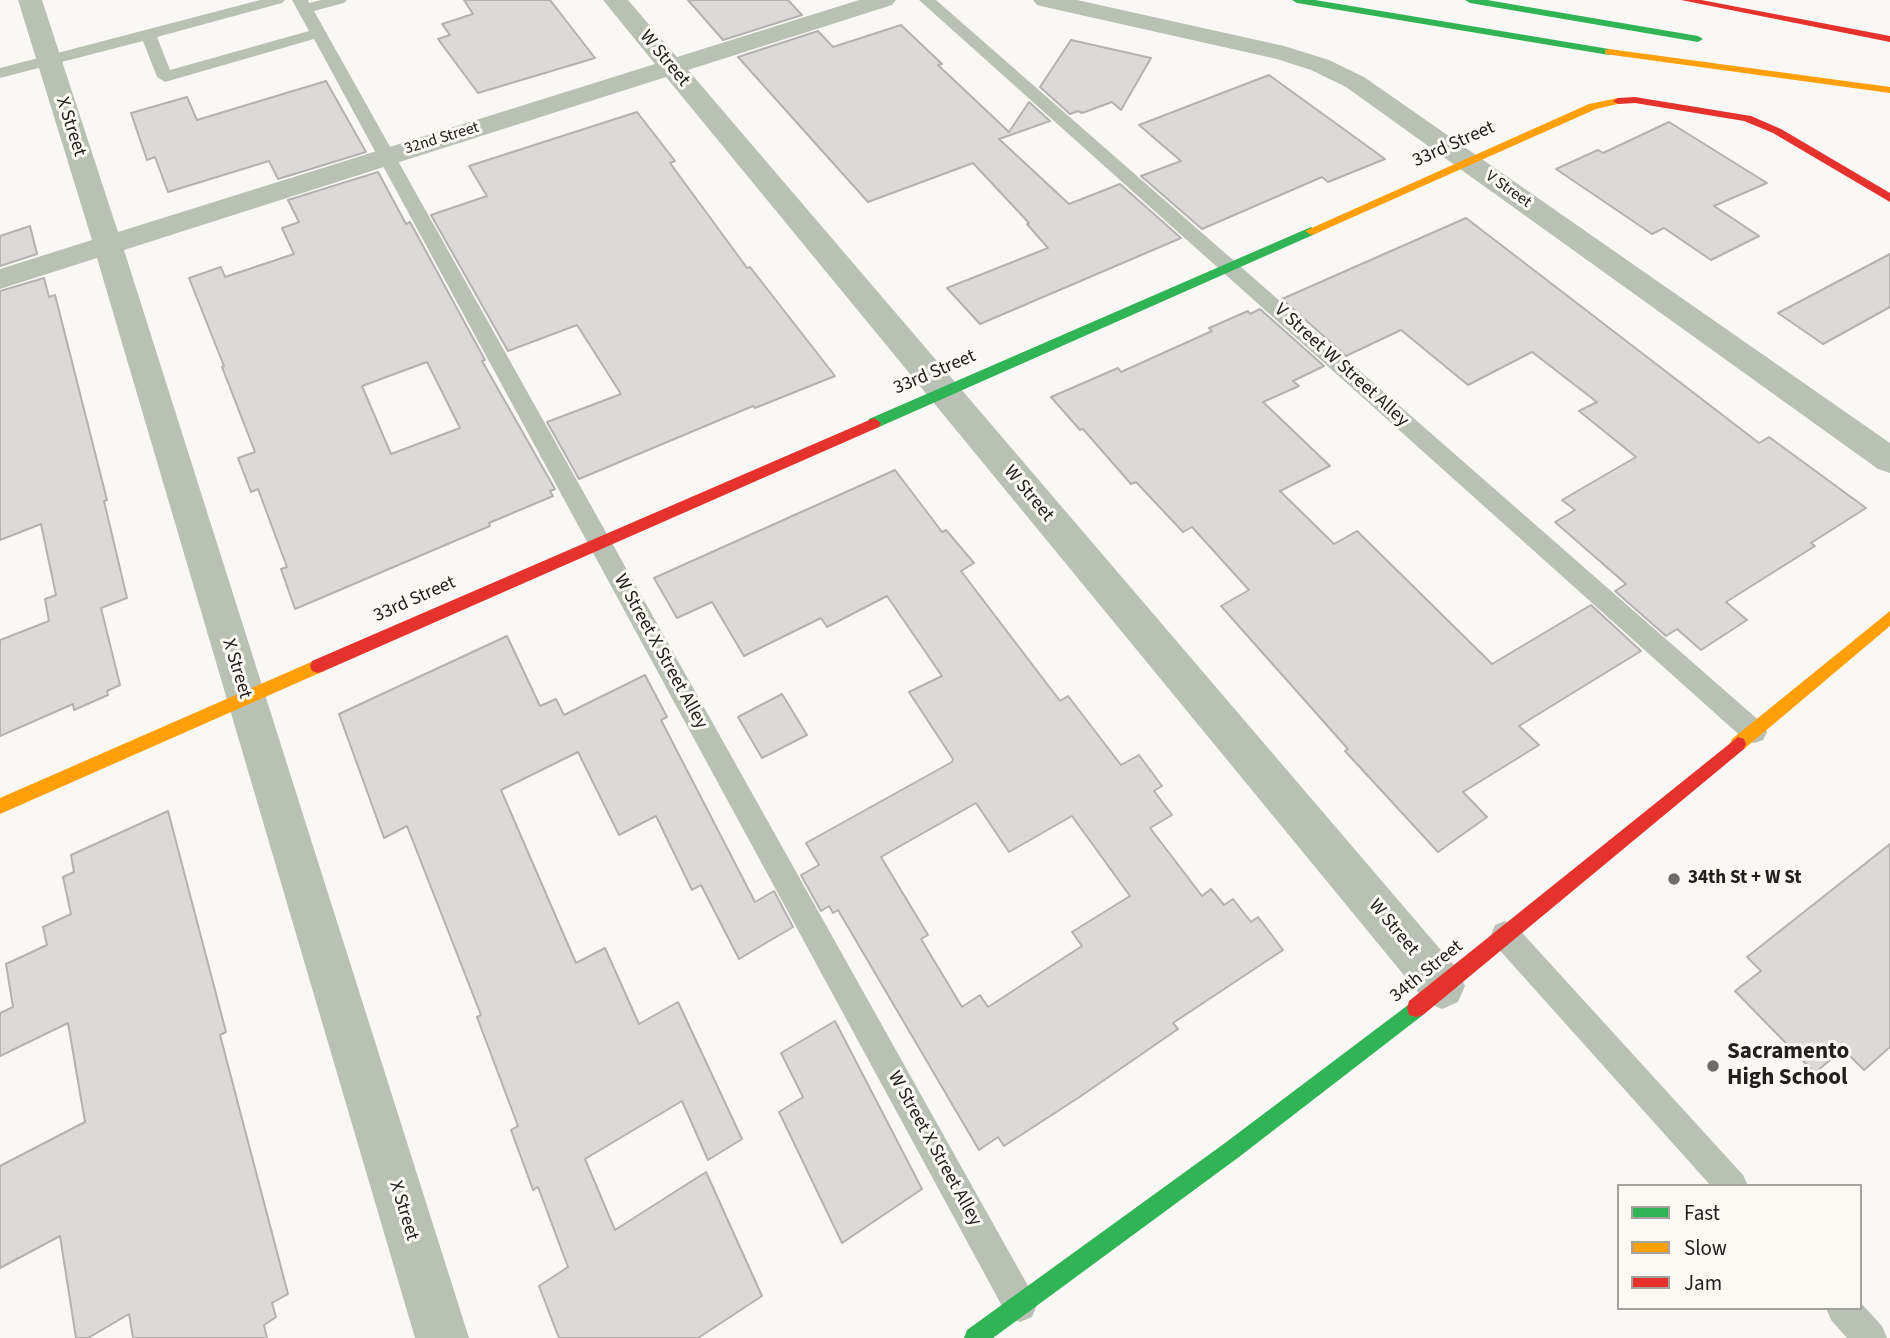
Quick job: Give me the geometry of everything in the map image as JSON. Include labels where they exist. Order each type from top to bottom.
[{"type":"main road","points":[[1297,0],[1595,50],[1890,90]]},
{"type":"main road","points":[[1470,0],[1716,42]]},
{"type":"main road","points":[[1686,0],[1890,40]]},
{"type":"main road","name":"33rd Street","points":[[0,806],[599,541],[1230,268],[1593,106],[1606,102],[1635,100],[1747,118],[1777,131],[1890,198]]},
{"type":"main road","name":"34th Street","points":[[975,1338],[1253,1135],[1505,935],[1890,617]]},
{"type":"street","name":"X Street","points":[[30,0],[108,245],[442,1338]]},
{"type":"street","name":"W Street","points":[[615,0],[1442,986]]},
{"type":"street","name":"32nd Street","points":[[0,279],[884,0]]},
{"type":"street","name":"V Street","points":[[1045,0],[1284,53],[1320,65],[1372,92],[1890,460]]},
{"type":"lane","points":[[0,73],[277,0]]},
{"type":"lane","points":[[302,5],[340,0]]},
{"type":"lane","name":"V Street W Street Alley","points":[[927,0],[1754,732]]},
{"type":"lane","name":"W Street X Street Alley","points":[[302,5],[388,156],[1020,1305]]},
{"type":"lane","points":[[148,34],[165,77],[319,33]]},
{"type":"lane","points":[[1505,935],[1730,1184]]},
{"type":"lane","points":[[1845,1310],[1870,1338]]},
{"type":"building","points":[[464,0],[550,0],[595,58],[478,93],[438,39],[450,35],[442,24],[473,14]]},
{"type":"building","points":[[688,0],[788,0],[802,15],[723,40]]},
{"type":"building","points":[[901,25],[942,64],[938,65],[1009,132],[1029,102],[1050,121],[999,139],[1069,204],[1120,184],[1181,238],[980,324],[947,288],[1048,248],[1027,224],[1029,223],[973,163],[868,202],[738,57],[818,31],[833,47]]},
{"type":"building","points":[[1071,40],[1151,58],[1121,110],[1112,102],[1082,113],[1078,111],[1070,114],[1040,87]]},
{"type":"building","points":[[1269,75],[1385,159],[1328,182],[1322,177],[1202,229],[1141,176],[1181,161],[1139,125]]},
{"type":"building","points":[[326,81],[366,152],[278,179],[269,161],[168,192],[155,157],[147,160],[131,113],[187,97],[197,120]]},
{"type":"building","points":[[637,112],[675,161],[670,163],[747,268],[750,267],[835,376],[755,408],[753,406],[579,479],[547,422],[621,394],[577,325],[508,351],[431,215],[487,196],[469,166]]},
{"type":"building","points":[[1669,122],[1767,183],[1714,206],[1759,236],[1711,260],[1664,228],[1652,234],[1556,169],[1598,150],[1603,153]]},
{"type":"building","points":[[378,172],[406,224],[410,222],[485,360],[482,361],[555,489],[550,491],[553,496],[489,523],[490,526],[295,609],[281,569],[287,567],[258,489],[251,492],[238,458],[255,452],[189,278],[221,267],[225,277],[294,254],[282,228],[299,222],[288,200]],"holes":[[[427,362],[460,428],[391,454],[362,386]]]},
{"type":"building","points":[[1466,218],[1759,443],[1769,437],[1866,508],[1811,543],[1815,546],[1726,602],[1747,620],[1701,650],[1677,629],[1666,636],[1615,591],[1626,584],[1555,522],[1575,510],[1562,500],[1636,457],[1579,411],[1597,402],[1532,352],[1468,385],[1401,330],[1346,356],[1282,299]]},
{"type":"building","points":[[30,226],[37,254],[0,266],[0,236]]},
{"type":"building","points":[[1890,254],[1890,307],[1823,344],[1778,313]]},
{"type":"building","points":[[44,278],[49,297],[55,295],[107,500],[104,501],[127,598],[101,608],[120,685],[107,691],[108,695],[74,710],[73,704],[0,736],[0,640],[49,621],[45,599],[56,595],[41,524],[0,540],[0,291]]},
{"type":"building","points":[[1260,309],[1324,366],[1293,381],[1299,386],[1263,402],[1330,466],[1280,491],[1334,544],[1357,531],[1492,664],[1591,605],[1641,651],[1519,726],[1539,745],[1463,792],[1487,817],[1438,852],[1345,751],[1348,749],[1221,606],[1249,590],[1192,527],[1183,532],[1136,482],[1131,484],[1051,397],[1118,368],[1121,372],[1212,331],[1209,328],[1248,311],[1250,314]]},
{"type":"building","points":[[895,470],[942,532],[946,530],[974,563],[961,571],[1060,701],[1068,696],[1121,765],[1139,755],[1162,786],[1154,791],[1172,815],[1150,828],[1202,896],[1211,889],[1224,905],[1233,899],[1251,922],[1258,917],[1283,950],[1173,1023],[1178,1029],[1081,1096],[1004,1146],[998,1137],[979,1150],[838,910],[833,913],[829,906],[821,911],[801,875],[819,865],[806,843],[952,762],[953,759],[909,692],[942,676],[887,596],[827,627],[821,618],[744,656],[712,602],[677,618],[654,578]],"holes":[[[976,803],[1009,852],[1072,816],[1130,896],[1072,932],[1082,946],[988,1007],[980,995],[962,1007],[921,939],[928,935],[881,857]]]},
{"type":"building","points":[[507,636],[540,706],[556,699],[564,715],[645,675],[667,717],[661,720],[755,902],[774,891],[793,927],[739,959],[701,885],[692,890],[656,816],[619,835],[578,752],[501,790],[576,963],[605,948],[639,1024],[678,1002],[742,1139],[708,1160],[682,1101],[585,1159],[615,1230],[706,1172],[762,1296],[698,1338],[559,1338],[539,1286],[568,1267],[538,1187],[533,1190],[511,1130],[518,1126],[477,1017],[481,1015],[407,826],[384,838],[339,714]]},
{"type":"building","points":[[782,694],[807,735],[762,758],[738,717]]},
{"type":"building","points":[[168,811],[226,1032],[220,1035],[288,1294],[272,1303],[276,1317],[264,1325],[267,1338],[133,1338],[129,1314],[88,1338],[76,1338],[60,1236],[0,1268],[0,1166],[85,1122],[68,1023],[0,1056],[0,1013],[13,1007],[6,964],[47,945],[43,927],[71,914],[63,877],[74,872],[71,855]]},
{"type":"building","points":[[1890,844],[1890,1047],[1864,1070],[1843,1049],[1815,1073],[1735,991],[1761,971],[1747,957]]},
{"type":"building","points":[[835,1021],[922,1189],[842,1243],[779,1112],[803,1097],[781,1053]]},
{"type":"traffic: fast","points":[[1297,0],[1609,52]]},
{"type":"traffic: fast","points":[[1470,0],[1698,39]]},
{"type":"traffic: fast","points":[[874,423],[1311,231]]},
{"type":"traffic: fast","points":[[975,1338],[1232,1150],[1416,1008]]},
{"type":"traffic: slow","points":[[1609,52],[1890,90]]},
{"type":"traffic: slow","points":[[1311,231],[1593,106],[1618,101]]},
{"type":"traffic: slow","points":[[1738,744],[1890,617]]},
{"type":"traffic: slow","points":[[0,806],[318,666]]},
{"type":"traffic: jam","points":[[1686,0],[1890,39]]},
{"type":"traffic: jam","points":[[1618,101],[1635,100],[1747,118],[1777,131],[1890,198]]},
{"type":"traffic: jam","points":[[318,666],[874,423]]},
{"type":"traffic: jam","points":[[1416,1008],[1738,744]]},
{"type":"place","name":"34th St + W St","points":[[1674,879]]},
{"type":"place","name":"Sacramento High School","points":[[1713,1066]]}]
